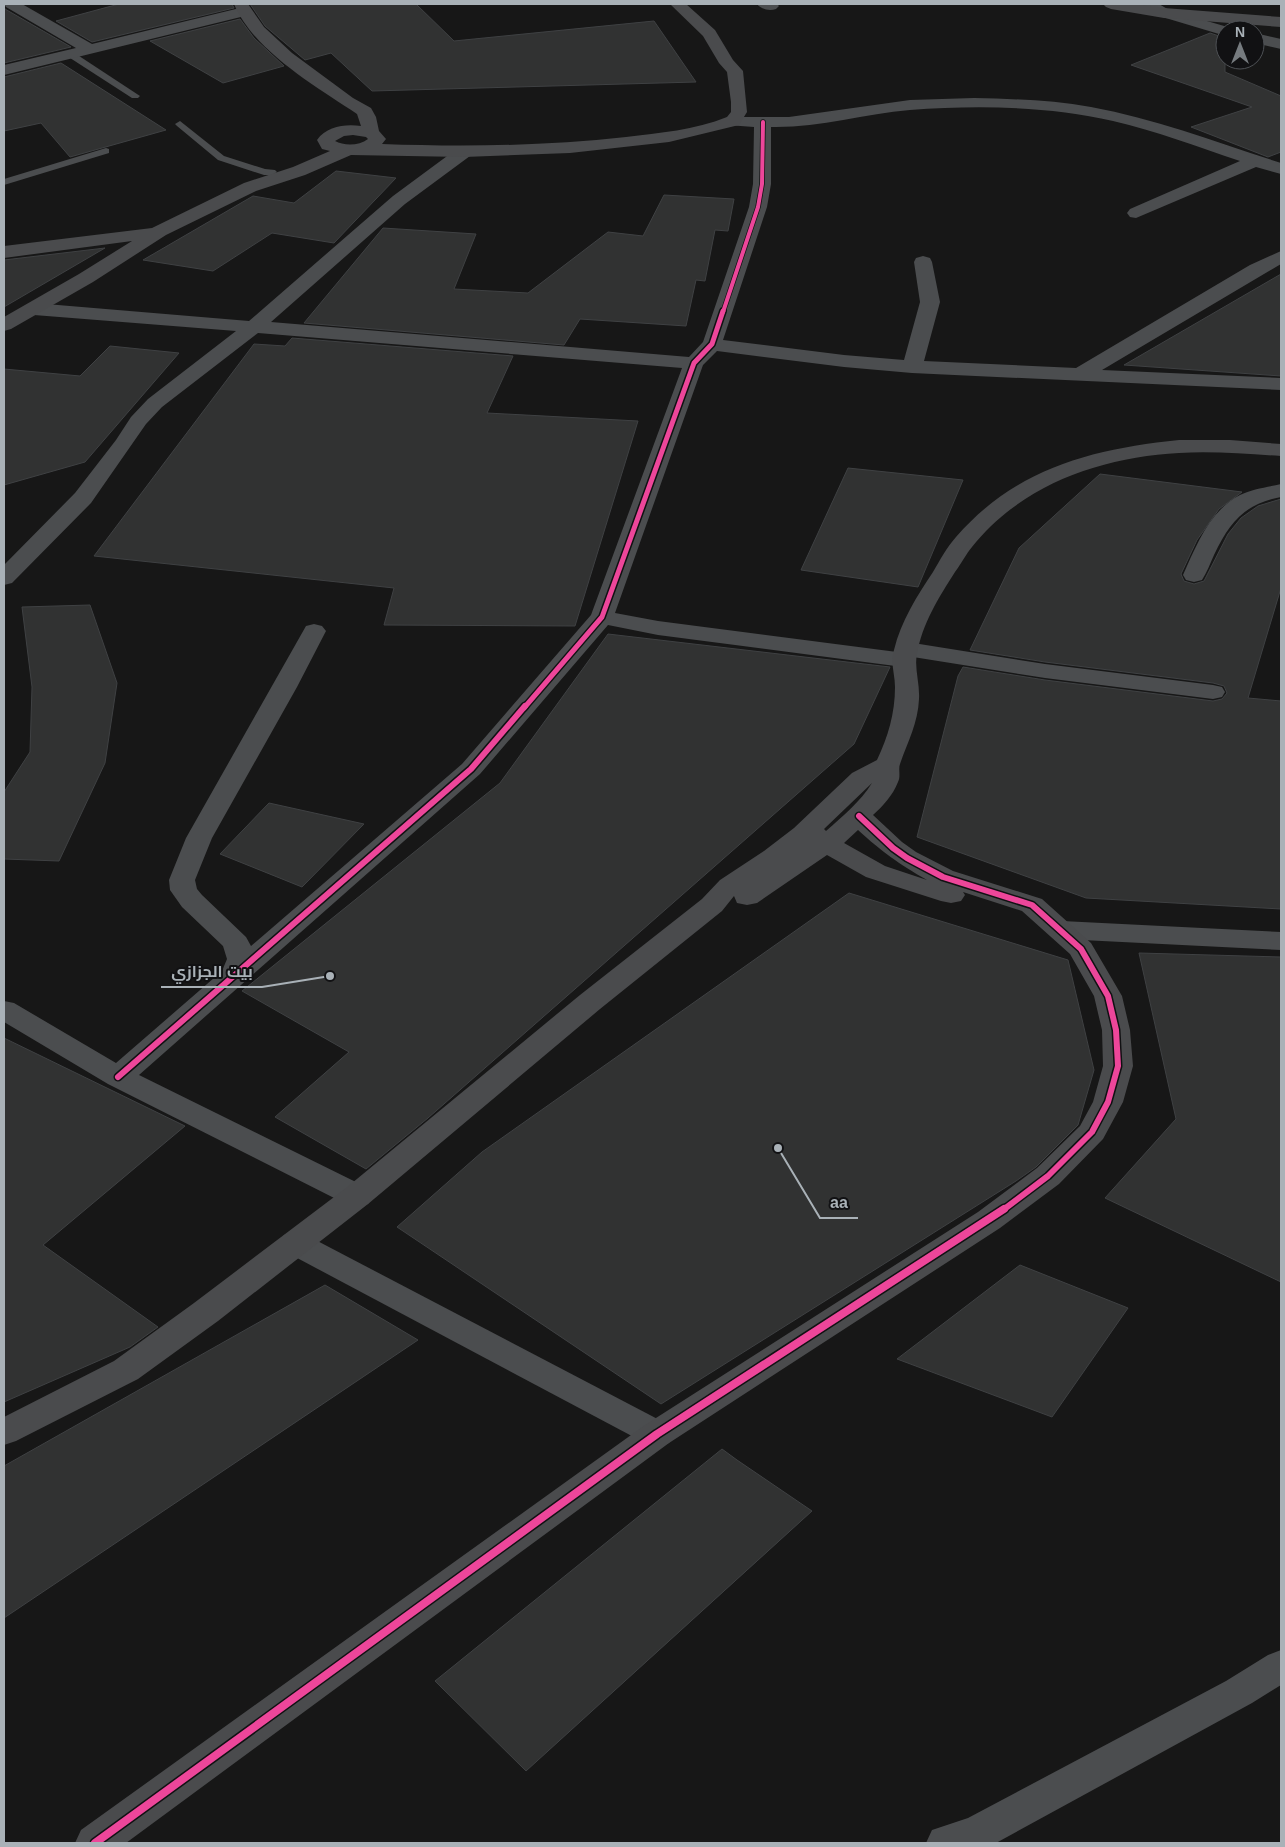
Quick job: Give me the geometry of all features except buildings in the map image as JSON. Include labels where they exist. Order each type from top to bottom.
[{"type":"street","points":[[11,4],[89,49]]},
{"type":"street","points":[[348,103],[342,111],[328,145],[354,149],[464,152],[669,136],[723,125],[733,120],[739,112],[735,71],[727,63],[709,33],[677,4]]},
{"type":"street","points":[[1111,4],[1164,13],[1281,22]]},
{"type":"street","points":[[1148,4],[1164,13],[1215,28]]},
{"type":"street","points":[[4,70],[243,8],[264,35],[294,62],[348,103],[366,113],[370,120],[373,134],[377,139],[375,143],[250,187],[160,231],[34,309],[4,324]]},
{"type":"street","points":[[1265,40],[1281,44]]},
{"type":"street","points":[[250,187],[332,136],[356,130],[373,134],[487,143],[568,145],[672,129],[709,119],[719,114],[723,108],[724,93],[721,71],[727,63]]},
{"type":"street","points":[[733,120],[789,122],[890,106],[927,104],[1012,104],[1065,108],[1110,116],[1167,130],[1281,169]]},
{"type":"street","points":[[118,1077],[471,769],[602,617],[694,363],[712,344],[758,207],[762,184],[763,122]]},
{"type":"street","points":[[4,578],[83,498],[125,442],[138,421],[150,409],[254,327],[399,200],[464,152]]},
{"type":"street","points":[[1136,213],[1254,160]]},
{"type":"street","points":[[4,252],[160,231]]},
{"type":"street","points":[[1081,374],[1248,273],[1281,257]]},
{"type":"street","points":[[912,366],[930,302],[923,262]]},
{"type":"street","points":[[34,309],[694,363]]},
{"type":"street","points":[[712,344],[844,361],[912,366],[1281,384]]},
{"type":"street","points":[[4,1432],[126,1370],[206,1312],[357,1196],[590,1002],[712,905],[730,903],[745,898],[817,837],[859,816],[885,786],[889,772],[887,765],[900,738],[905,718],[907,680],[905,655],[917,618],[941,572],[961,543],[986,516],[1009,498],[1059,472],[1088,460],[1149,448],[1235,445],[1281,450]]},
{"type":"street","points":[[1194,575],[1216,531],[1235,508],[1246,501],[1281,490]]},
{"type":"street","points":[[602,617],[658,628],[1046,671],[1213,692]]},
{"type":"street","points":[[234,977],[241,959],[236,943],[192,901],[184,890],[182,880],[199,838],[217,804],[285,687],[314,631]]},
{"type":"street","points":[[817,837],[838,803],[863,775],[887,765]]},
{"type":"street","points":[[95,1843],[657,1434],[989,1220],[1048,1176],[1092,1132],[1108,1102],[1118,1066],[1116,1030],[1108,996],[1081,949],[1052,921],[1024,901],[977,889],[943,877],[907,858],[893,848],[859,816]]},
{"type":"street","points":[[817,837],[846,856],[890,877],[1011,913],[1052,921],[1281,941]]},
{"type":"street","points":[[4,1010],[118,1077],[357,1196]]},
{"type":"street","points":[[295,1243],[657,1434]]},
{"type":"street","points":[[946,1843],[978,1833],[1239,1692],[1281,1666]]},
{"type":"lane","points":[[70,54],[135,96]]},
{"type":"lane","points":[[180,124],[221,158],[264,172],[272,172]]},
{"type":"lane","points":[[4,182],[106,151]]},
{"type":"cycle path","points":[[118,1077],[471,769],[602,617],[694,363],[712,344],[758,207],[762,184],[763,122]]},
{"type":"cycle path","points":[[95,1843],[657,1434],[989,1220],[1048,1176],[1092,1132],[1108,1102],[1118,1066],[1116,1030],[1108,996],[1081,949],[1032,905],[943,877],[907,858],[893,848],[859,816]]},
{"type":"place","name":"بيت الجزازي","points":[[330,976]]},
{"type":"place","name":"aa","points":[[778,1148]]}]
